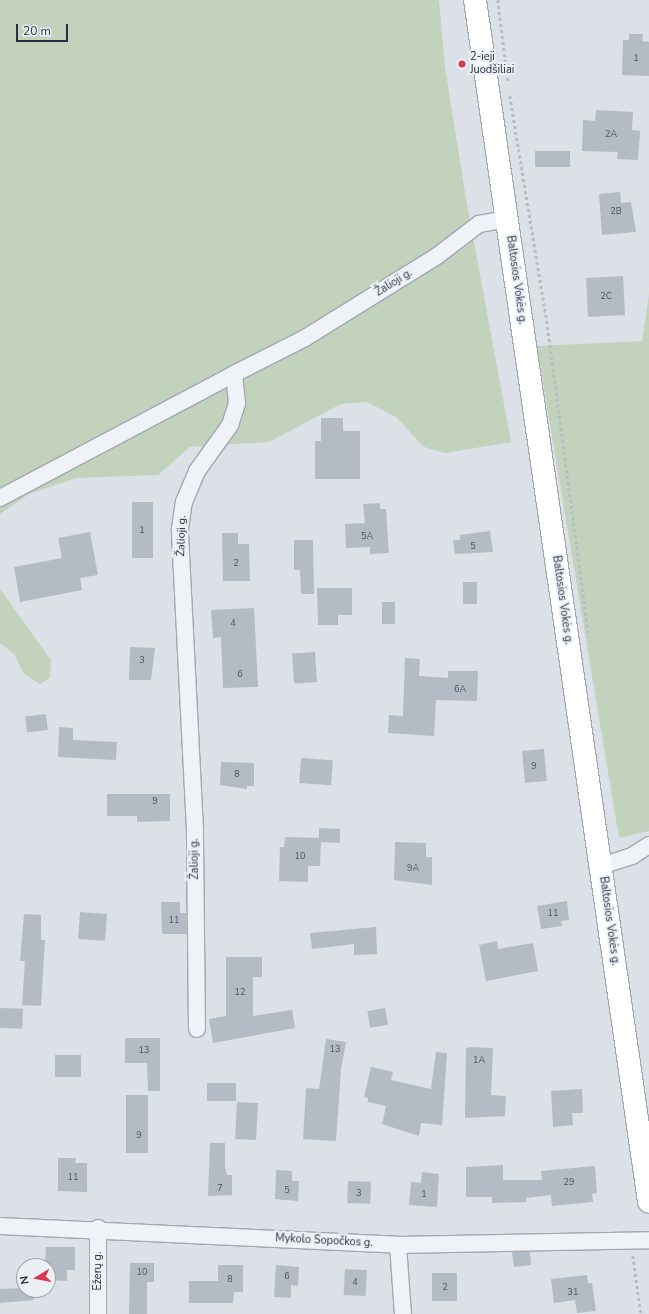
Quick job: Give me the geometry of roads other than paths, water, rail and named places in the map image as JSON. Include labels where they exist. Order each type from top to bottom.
[{"type":"main road","name":"Baltosios Vokės g.","points":[[475,0],[649,1201]]},
{"type":"street","name":"Žalioji g.","points":[[196,1029],[195,830],[180,529],[184,502],[197,470],[230,425],[236,403],[234,374],[305,338],[437,256],[479,224],[507,219]]},
{"type":"street","points":[[0,498],[234,374]]},
{"type":"street","points":[[601,866],[632,856],[649,845]]},
{"type":"street","name":"Mykolo Sopočkos g.","points":[[0,1226],[98,1228],[398,1245],[631,1238],[649,1240]]},
{"type":"street","name":"Ežerų g.","points":[[98,1228],[98,1314]]},
{"type":"street","points":[[398,1245],[403,1314]]},
{"type":"place","name":"2-ieji Juodšiliai","points":[[462,64]]}]
